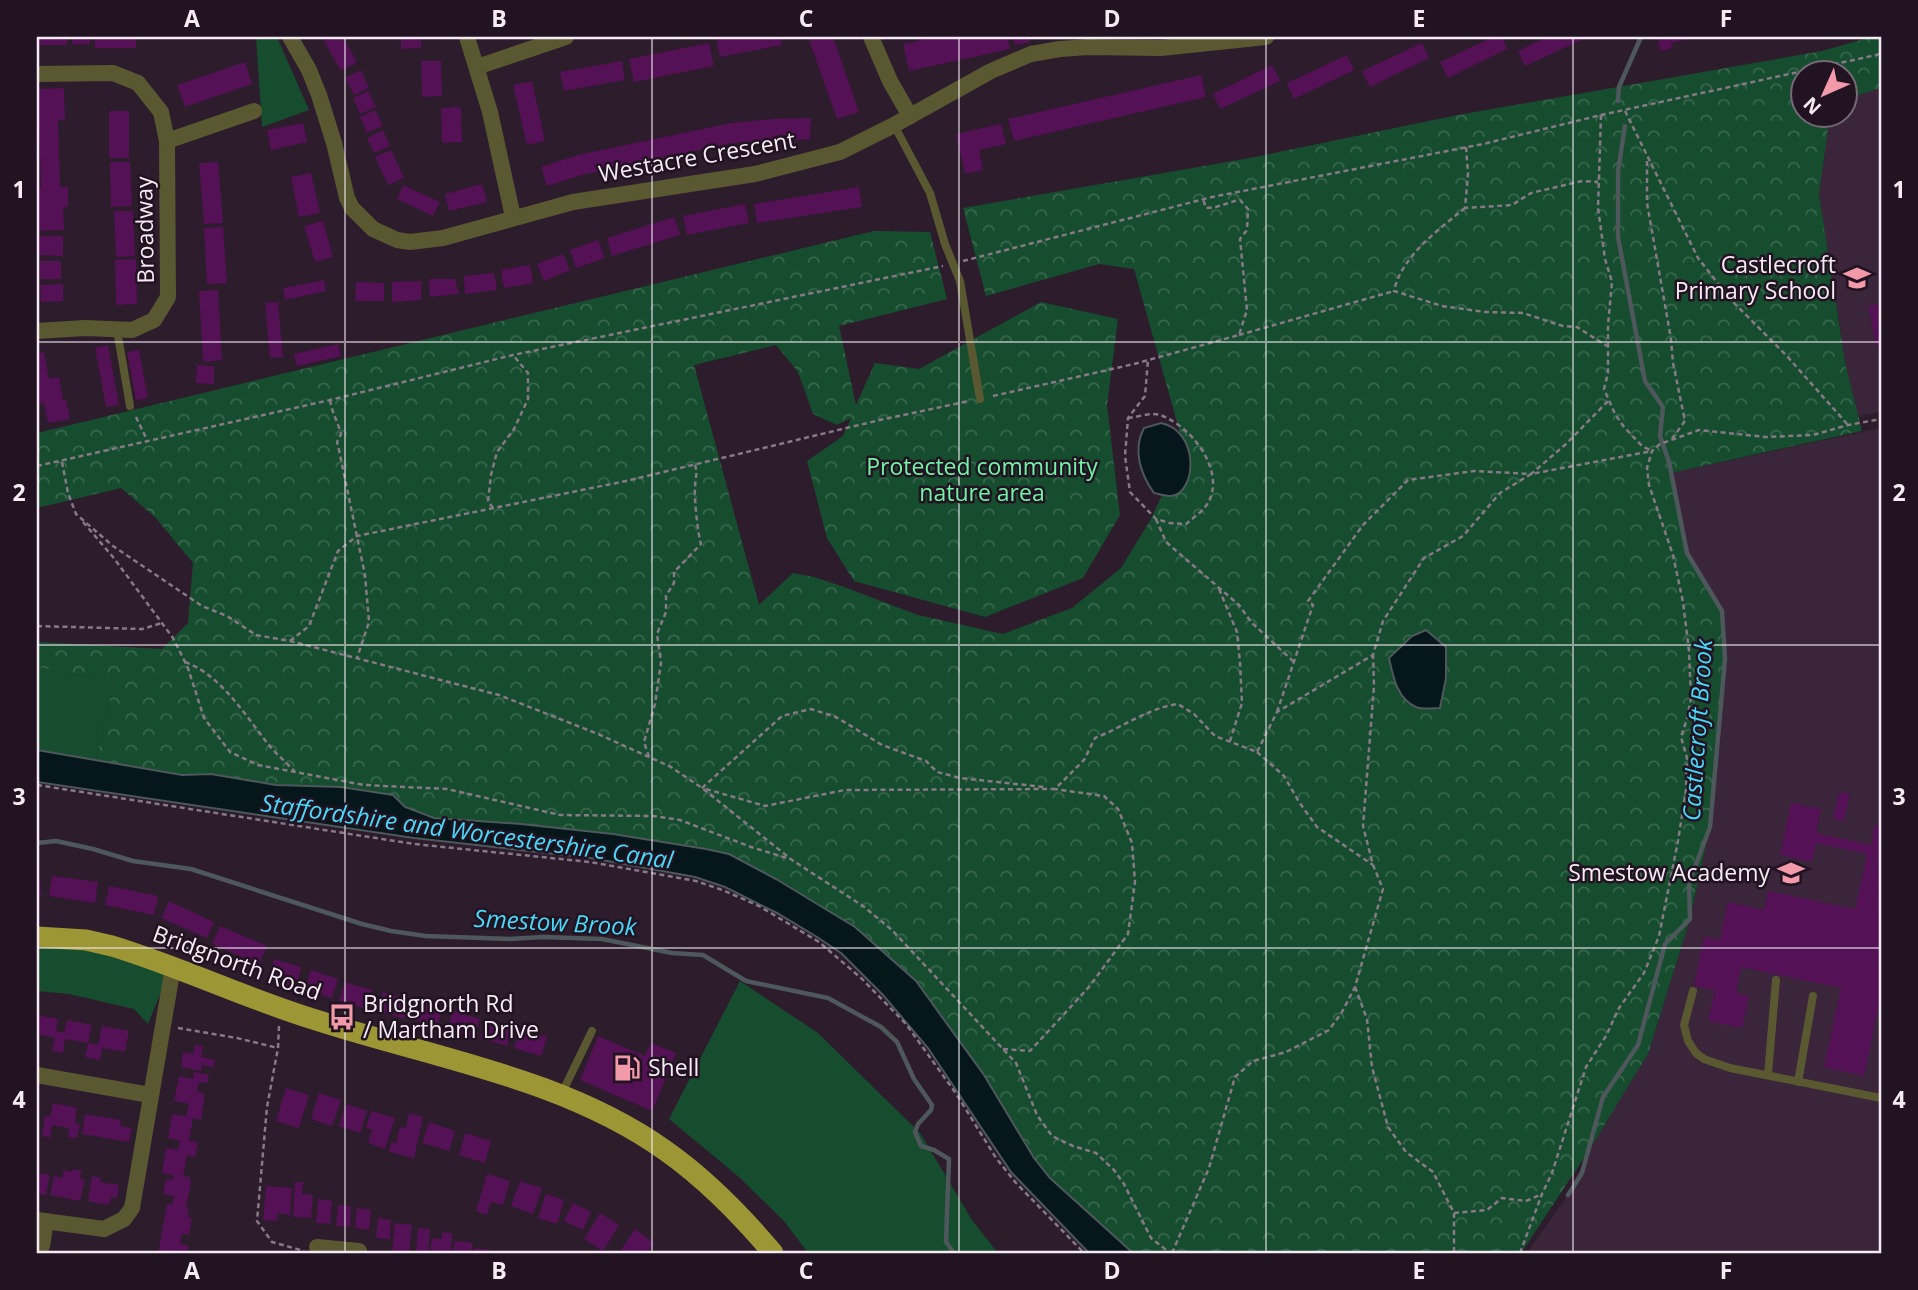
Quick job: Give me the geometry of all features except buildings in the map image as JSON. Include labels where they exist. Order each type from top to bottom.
[{"type":"highway","name":"Bridgnorth Road","points":[[37,937],[86,940],[112,946],[280,1009],[510,1078],[591,1108],[665,1150],[724,1198],[773,1253]]},
{"type":"street","name":"Westacre Crescent","points":[[290,37],[309,70],[326,113],[346,198],[352,208],[373,229],[397,240],[427,241],[573,202],[755,174],[840,152],[991,71],[1031,54],[1060,49],[1161,48],[1236,38],[1266,37]]},
{"type":"street","points":[[467,37],[490,112],[513,217]]},
{"type":"street","points":[[477,67],[566,37]]},
{"type":"street","points":[[871,37],[890,81],[910,116]]},
{"type":"street","name":"Broadway","points":[[37,74],[113,73],[138,83],[162,113],[167,141],[168,298],[154,320],[132,330],[85,328],[37,331]]},
{"type":"street","points":[[167,141],[254,111]]},
{"type":"street","points":[[42,1246],[41,1220],[104,1229],[124,1219],[132,1208],[173,967]]},
{"type":"street","points":[[37,1074],[150,1095]]},
{"type":"street","points":[[328,1250],[359,1251]]},
{"type":"lane","points":[[894,125],[930,193],[945,244],[960,281],[980,399]]},
{"type":"lane","points":[[117,330],[131,406]]},
{"type":"lane","points":[[1768,1074],[1776,981]]},
{"type":"lane","points":[[1693,991],[1684,1025],[1688,1041],[1696,1053],[1730,1068],[1881,1098]]},
{"type":"lane","points":[[1798,1082],[1813,996]]},
{"type":"lane","points":[[561,1096],[592,1031]]},
{"type":"path","points":[[1625,111],[1698,258],[1731,300],[1786,355],[1848,425]]},
{"type":"path","points":[[1601,115],[1598,208],[1605,259],[1612,282],[1607,346],[1608,373],[1604,388],[1624,427],[1642,446],[1652,451]]},
{"type":"path","points":[[1465,208],[1468,174],[1466,147]]},
{"type":"path","points":[[1647,159],[1647,204],[1685,421],[1669,443]]},
{"type":"path","points":[[1394,291],[1397,278],[1409,261],[1427,241],[1465,208],[1512,205],[1531,193],[1582,181],[1600,182]]},
{"type":"path","points":[[1203,199],[1206,208],[1218,208],[1228,202],[1240,200],[1248,209],[1247,230],[1240,239],[1247,310],[1239,335]]},
{"type":"path","points":[[290,641],[309,626],[338,551],[357,536],[626,481],[1148,360],[1394,291],[1441,306],[1485,312],[1523,313],[1563,326],[1577,327],[1607,346]]},
{"type":"path","points":[[493,508],[488,501],[497,452],[514,429],[528,399],[528,373],[513,355]]},
{"type":"path","points":[[1148,360],[1145,396],[1128,418],[1125,456],[1130,492],[1156,519],[1166,542],[1239,605],[1251,622],[1294,662]]},
{"type":"path","points":[[330,400],[341,434],[337,442],[338,450],[365,575],[369,622],[357,658]]},
{"type":"path","points":[[76,514],[113,546],[202,606],[227,616],[256,635],[290,641],[499,695],[598,734],[671,767],[702,788],[792,860],[863,906],[892,930],[1016,1063],[1037,1115],[1052,1136],[1096,1153],[1114,1170],[1151,1238],[1171,1253],[1209,1168],[1235,1077],[1253,1061],[1286,1052],[1329,1030],[1355,987],[1382,889],[1363,826],[1374,686],[1373,655],[1383,621],[1424,558],[1463,536],[1500,493],[1531,474],[1609,400]]},
{"type":"path","points":[[131,406],[148,442]]},
{"type":"path","points":[[1128,418],[1159,415],[1179,426],[1195,437],[1213,474],[1211,499],[1186,524],[1156,519]]},
{"type":"path","points":[[1257,752],[1277,712],[1294,662],[1313,605],[1308,601],[1363,525],[1408,480],[1474,471],[1531,474],[1652,451],[1660,444],[1699,430],[1766,437],[1813,435],[1881,419]]},
{"type":"path","points":[[1520,1253],[1552,1173],[1586,1067],[1606,1036],[1619,1008],[1644,973],[1659,936],[1686,790],[1687,758],[1681,737],[1691,698],[1689,651],[1684,603],[1673,555],[1649,485],[1647,468],[1652,451]]},
{"type":"path","points":[[62,460],[68,493],[76,514],[113,557],[173,638],[185,662],[204,718],[230,752],[258,765],[364,785],[447,789],[560,815],[653,816],[680,820],[751,848],[792,860]]},
{"type":"path","points":[[649,757],[644,742],[659,678],[661,663],[657,634],[666,612],[666,596],[674,583],[674,572],[701,544],[695,488],[697,472],[694,465]]},
{"type":"path","points":[[1218,586],[1237,632],[1239,652],[1242,704],[1230,741]]},
{"type":"path","points":[[37,626],[142,629],[163,623]]},
{"type":"path","points":[[1277,712],[1373,655]]},
{"type":"path","points":[[185,662],[220,687],[295,772]]},
{"type":"path","points":[[702,788],[765,806],[845,790],[1055,789],[1084,761],[1095,738],[1159,707],[1178,704],[1194,714],[1215,736],[1257,752],[1284,776],[1317,827],[1373,865]]},
{"type":"path","points":[[702,788],[782,716],[811,709],[836,717],[882,745],[926,761],[937,772],[960,778],[1104,796],[1118,809],[1132,843],[1135,882],[1128,934],[1089,987],[1030,1051],[1003,1049]]},
{"type":"path","points":[[37,785],[414,844],[590,862],[696,881],[725,891],[767,911],[819,942],[861,978],[906,1024],[957,1095],[996,1158],[1016,1183],[1084,1253]]},
{"type":"path","points":[[1355,987],[1367,1019],[1372,1067],[1388,1127],[1406,1152],[1433,1172],[1454,1213],[1454,1253]]},
{"type":"path","points":[[280,1009],[278,1048],[267,1107],[257,1221],[272,1242],[305,1251],[328,1250]]},
{"type":"path","points":[[163,1025],[278,1048]]},
{"type":"path","points":[[1454,1213],[1487,1210],[1502,1198],[1526,1201],[1542,1194]]},
{"type":"shaded area","name":"Castlecroft Primary School","points":[[1881,88],[1881,412],[1858,416],[1845,362],[1819,194],[1828,130],[1858,130],[1858,95]]},
{"type":"shaded area","name":"Smestow Academy","points":[[1881,428],[1881,1253],[1527,1253],[1568,1195],[1588,1152],[1648,1054],[1690,919],[1710,827],[1725,659],[1722,611],[1687,553],[1671,473]]},
{"type":"green space","points":[[256,37],[277,37],[309,110],[262,127]]},
{"type":"green space","name":"Protected community nature area","points":[[1871,37],[1881,37],[1881,88],[1858,95],[1858,60],[1788,60],[1788,130],[1828,130],[1819,194],[1845,362],[1862,431],[1671,473],[1687,553],[1722,611],[1725,659],[1710,827],[1690,919],[1648,1054],[1588,1152],[1521,1253],[1133,1253],[1050,1178],[1034,1158],[984,1075],[916,981],[855,927],[776,879],[729,854],[706,849],[613,834],[434,818],[405,807],[397,801],[341,787],[276,785],[211,774],[182,775],[96,760],[114,683],[37,667],[37,643],[41,642],[162,649],[188,623],[193,563],[155,517],[121,488],[37,508],[37,433],[874,231],[930,232],[947,299],[839,326],[856,405],[875,363],[919,369],[1041,302],[1118,319],[1107,405],[1120,515],[1083,578],[985,617],[854,581],[827,538],[807,461],[843,436],[851,418],[837,425],[813,414],[798,372],[776,345],[694,365],[759,605],[793,573],[844,587],[918,615],[1003,634],[1072,608],[1121,568],[1151,519],[1184,447],[1134,269],[1099,264],[986,296],[963,208],[1250,158],[1458,115],[1822,51]]},
{"type":"green space","points":[[37,667],[114,683],[96,760],[37,750]]},
{"type":"green space","points":[[37,941],[60,941],[170,970],[148,1024],[134,1009],[69,994],[37,991]]},
{"type":"green space","points":[[740,981],[818,1033],[920,1133],[972,1220],[998,1253],[808,1253],[784,1221],[739,1177],[669,1119]]},
{"type":"water","points":[[1161,423],[1174,428],[1183,437],[1190,461],[1190,474],[1186,484],[1180,492],[1171,496],[1154,493],[1145,478],[1138,453],[1144,428]]},
{"type":"water","points":[[1426,630],[1446,647],[1446,678],[1440,708],[1419,708],[1404,698],[1397,686],[1389,658],[1412,636]]},
{"type":"water","name":"Staffordshire and Worcestershire Canal","points":[[37,750],[182,775],[211,774],[276,785],[341,787],[393,795],[405,807],[434,818],[613,834],[729,854],[855,927],[916,981],[984,1075],[1034,1158],[1050,1178],[1133,1253],[1089,1253],[1011,1172],[928,1048],[883,995],[841,953],[777,913],[725,887],[695,877],[591,858],[414,838],[37,782]]},
{"type":"waterway","name":"Castlecroft Brook","points":[[1618,101],[1619,87],[1641,37]]},
{"type":"waterway","name":"Castlecroft Brook","points":[[1568,1195],[1582,1173],[1603,1097],[1638,1045],[1665,944],[1690,919],[1689,883],[1710,827],[1725,659],[1722,611],[1687,553],[1669,462],[1660,436],[1663,407],[1645,381],[1618,237],[1618,171],[1625,126]]},
{"type":"waterway","name":"Smestow Brook","points":[[37,843],[56,841],[133,861],[191,869],[391,931],[426,936],[602,939],[672,953],[703,955],[746,981],[828,998],[881,1027],[897,1042],[914,1079],[932,1105],[915,1132],[921,1146],[949,1159],[946,1242],[954,1253]]},
{"type":"place","name":"Castlecroft Primary School","points":[[1857,278]]},
{"type":"place","name":"Smestow Academy","points":[[1791,873]]},
{"type":"place","name":"Bridgnorth Rd / Martham Drive","points":[[342,1017]]},
{"type":"place","name":"Shell","points":[[627,1068]]}]
